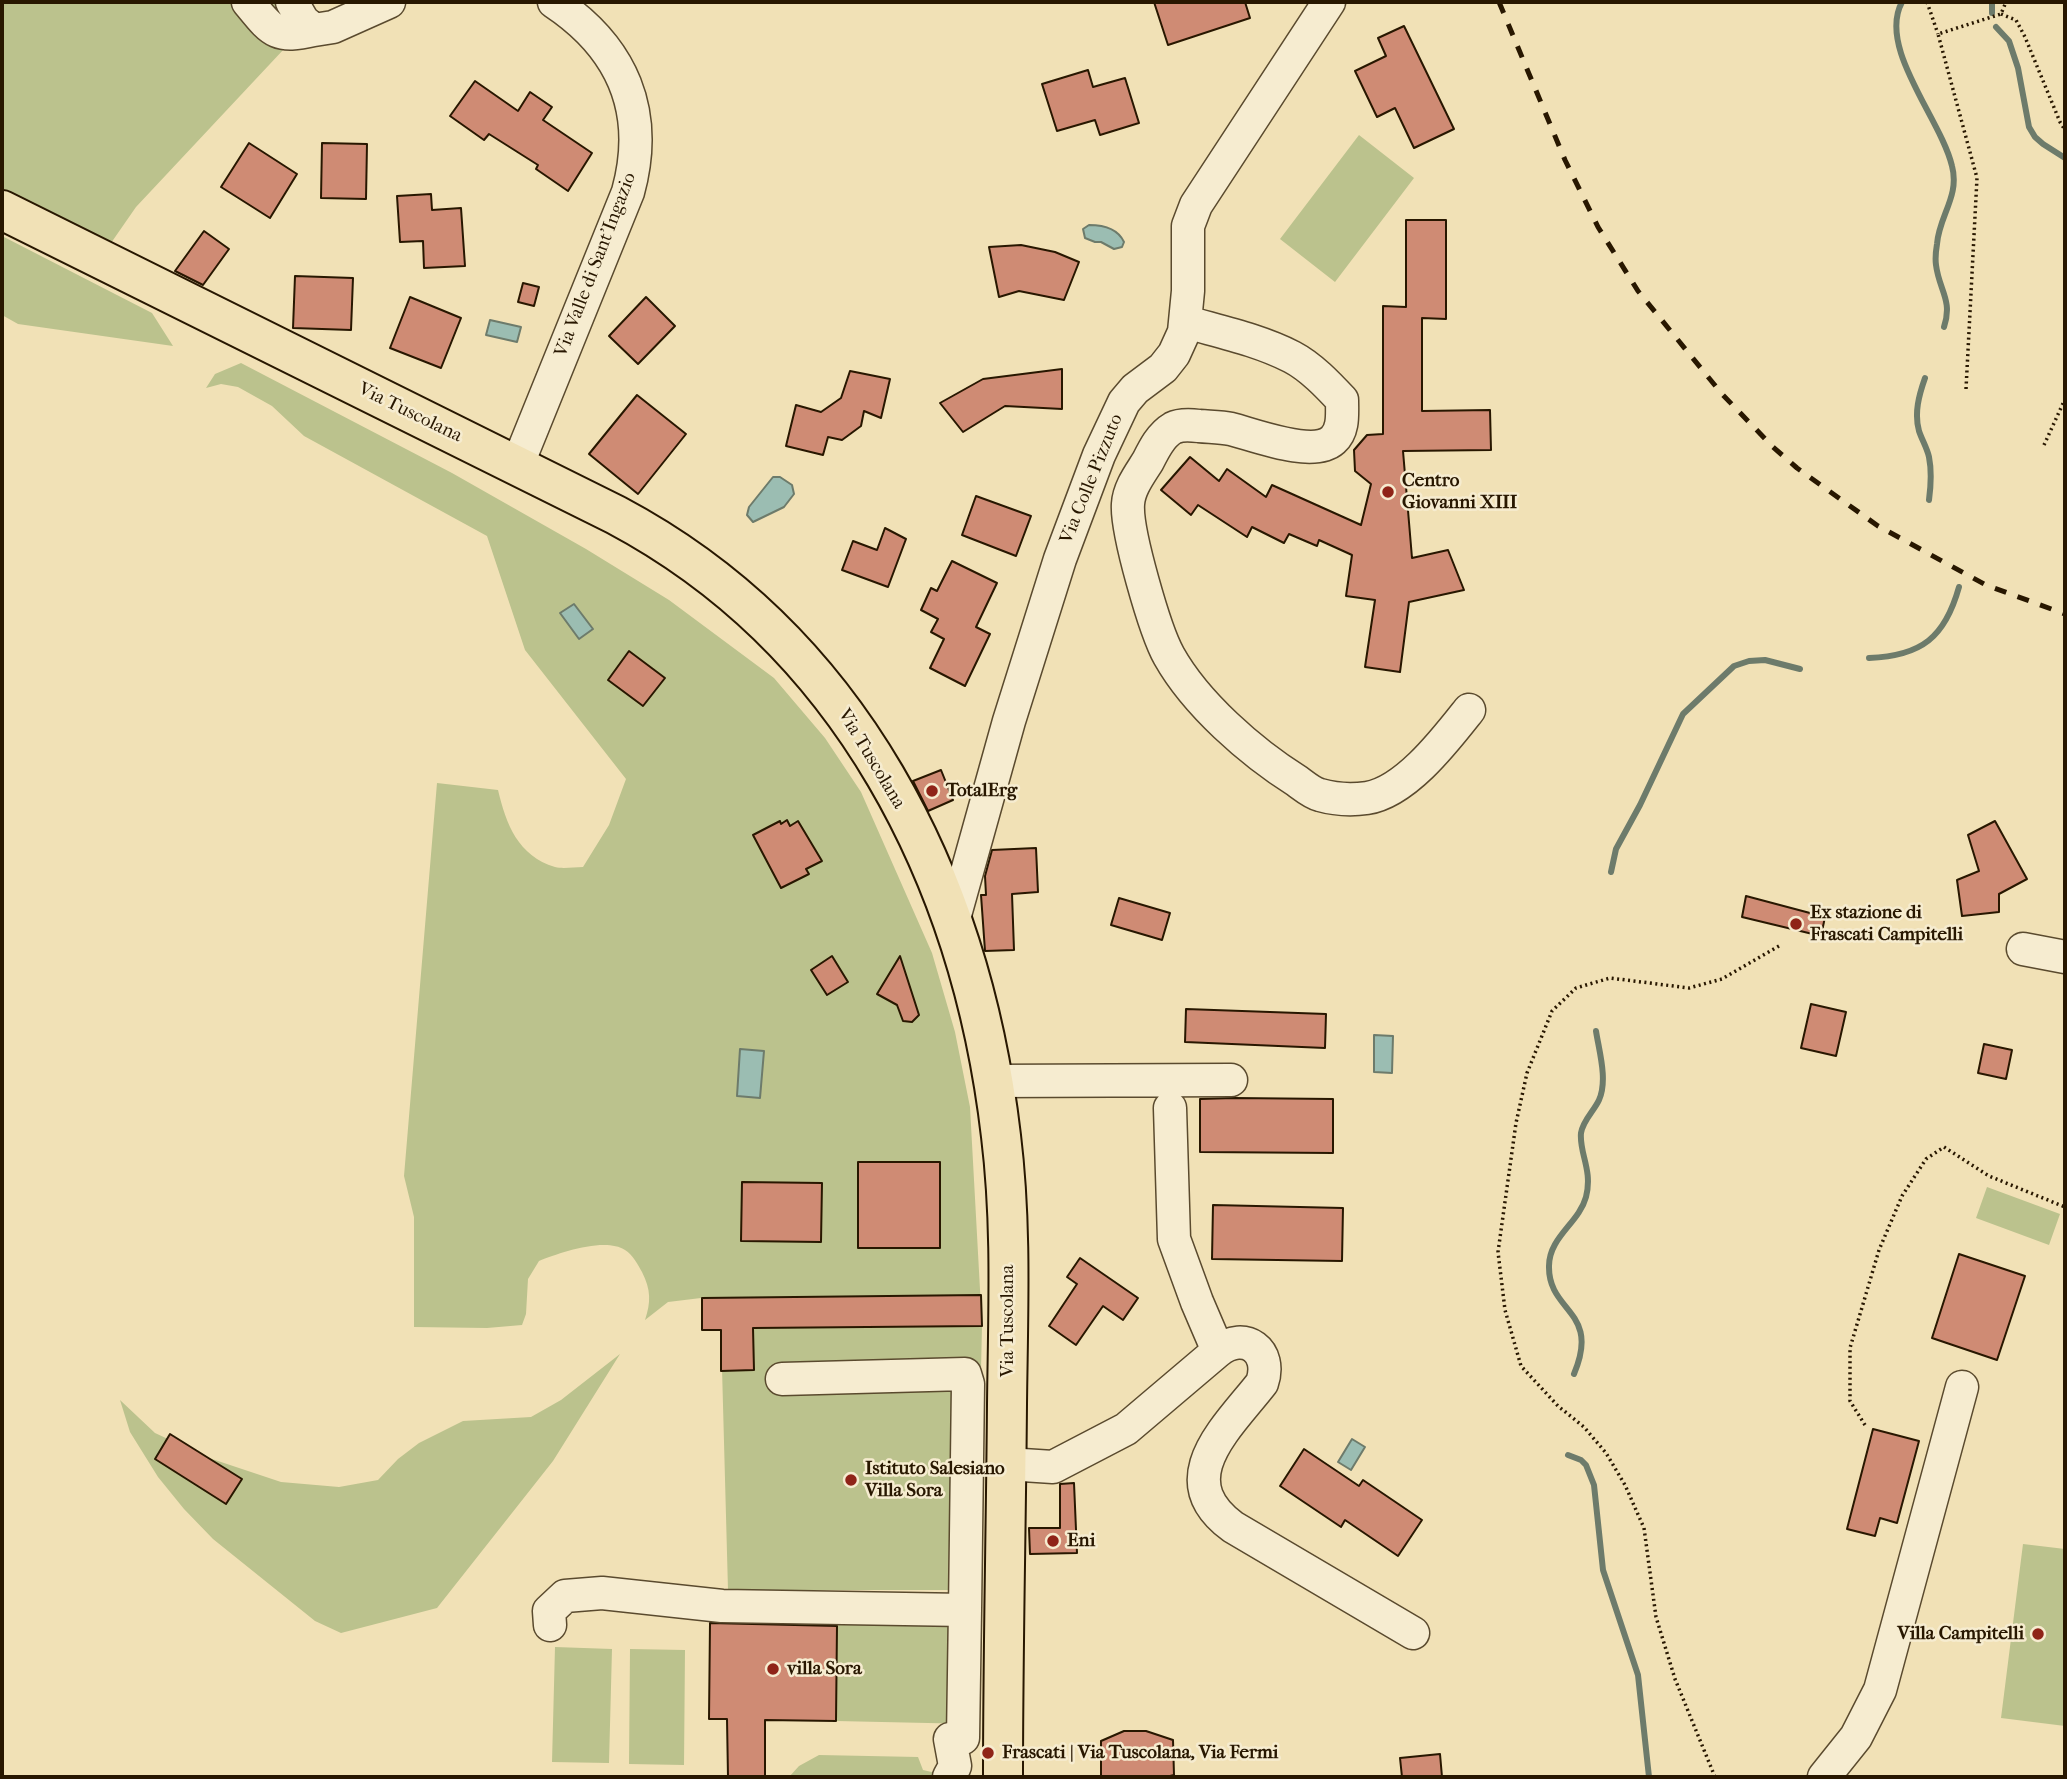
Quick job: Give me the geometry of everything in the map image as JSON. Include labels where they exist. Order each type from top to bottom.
[{"type":"main road","name":"Via Tuscolana","points":[[2,210],[641,529],[722,583],[750,607],[801,658],[886,763],[935,864],[974,993],[1001,1133],[1009,1267],[1007,1464],[1015,1515],[1003,1777]]},
{"type":"street","points":[[248,2],[264,22],[280,34],[287,35],[333,27],[389,2]]},
{"type":"street","points":[[292,2],[303,21],[314,30]]},
{"type":"street","name":"Via Valle di Sant'Ingazio","points":[[517,467],[628,192],[636,148],[636,125],[632,105],[618,69],[586,26],[554,2]]},
{"type":"street","name":"Via Colle Pizzuto","points":[[953,922],[1009,721],[1060,559],[1099,455],[1124,402],[1135,388],[1163,368],[1180,343],[1186,322],[1188,226],[1196,205],[1329,2]]},
{"type":"street","points":[[1186,322],[1249,340],[1293,357],[1326,383],[1342,400],[1342,423],[1334,440],[1317,448],[1282,443],[1227,428],[1186,425],[1172,429],[1157,443],[1132,488],[1128,520],[1157,626],[1169,656],[1188,683],[1216,715],[1276,768],[1318,795],[1345,799],[1370,797],[1402,780],[1422,765],[1469,710]]},
{"type":"street","points":[[2023,949],[2065,957]]},
{"type":"street","points":[[993,1081],[1231,1080]]},
{"type":"street","points":[[1170,1108],[1174,1239],[1218,1351]]},
{"type":"street","points":[[1007,1464],[1053,1466],[1126,1429],[1218,1351],[1233,1342],[1250,1345],[1263,1357],[1265,1375],[1262,1383],[1212,1447],[1205,1464],[1203,1483],[1208,1501],[1218,1516],[1233,1527],[1413,1633]]},
{"type":"street","points":[[782,1379],[965,1374],[968,1384],[965,1610],[955,1766],[949,1777]]},
{"type":"street","points":[[1824,1777],[1856,1737],[1880,1690],[1962,1387]]},
{"type":"street","points":[[550,1625],[549,1611],[565,1596],[602,1593],[722,1606],[965,1610]]},
{"type":"path","points":[[1927,2],[1977,177],[1966,389]]},
{"type":"path","points":[[2001,15],[2007,2]]},
{"type":"path","points":[[1938,34],[2001,15],[2016,20],[2065,130]]},
{"type":"path","points":[[2044,445],[2065,400]]},
{"type":"path","points":[[1715,1777],[1675,1679],[1656,1617],[1644,1528],[1625,1485],[1606,1452],[1521,1366],[1504,1310],[1498,1252],[1516,1123],[1524,1086],[1552,1011],[1576,988],[1609,978],[1689,988],[1722,979],[1779,946]]},
{"type":"path","points":[[1865,1425],[1850,1401],[1850,1348],[1879,1250],[1902,1196],[1926,1159],[1944,1147],[1989,1176],[2065,1207]]},
{"type":"green space","points":[[2,2],[292,2],[314,30],[284,49],[136,207],[111,243],[2,189]]},
{"type":"green space","points":[[1359,135],[1414,178],[1335,282],[1280,239]]},
{"type":"green space","points":[[2,236],[152,313],[173,346],[18,324],[2,315]]},
{"type":"green space","points":[[241,363],[452,473],[669,600],[774,678],[825,738],[861,792],[932,953],[955,1032],[970,1107],[982,1326],[976,1590],[728,1590],[721,1331],[702,1330],[701,1298],[668,1302],[645,1320],[649,1302],[647,1285],[637,1263],[625,1250],[616,1246],[594,1246],[539,1261],[528,1279],[526,1314],[522,1325],[487,1328],[414,1327],[414,1217],[404,1176],[437,783],[498,790],[505,815],[523,847],[542,862],[565,868],[583,867],[609,825],[626,779],[525,650],[487,536],[304,436],[272,406],[238,387],[221,384],[206,388],[215,374]]},
{"type":"green space","points":[[1987,1187],[2060,1214],[2049,1245],[1976,1218]]},
{"type":"green space","points":[[620,1354],[553,1461],[437,1608],[341,1633],[315,1621],[213,1539],[184,1509],[158,1477],[130,1432],[120,1400],[155,1433],[209,1458],[281,1482],[339,1487],[378,1480],[398,1459],[419,1443],[463,1421],[531,1417],[561,1400]]},
{"type":"green space","name":"Villa Campitelli","points":[[2023,1544],[2065,1549],[2065,1726],[2001,1718]]},
{"type":"green space","points":[[837,1619],[976,1624],[974,1724],[836,1721]]},
{"type":"green space","points":[[555,1647],[612,1649],[609,1763],[552,1762]]},
{"type":"green space","points":[[630,1649],[685,1650],[684,1765],[629,1764]]},
{"type":"green space","points":[[819,1755],[918,1757],[923,1770],[936,1773],[936,1777],[789,1777],[799,1766]]},
{"type":"water","points":[[1089,225],[1114,231],[1124,242],[1122,247],[1114,249],[1085,238],[1083,229]]},
{"type":"water","points":[[490,320],[521,327],[517,342],[486,335]]},
{"type":"water","points":[[773,477],[780,477],[792,485],[794,494],[784,507],[753,522],[747,515],[749,507]]},
{"type":"water","points":[[574,604],[593,629],[579,639],[560,613]]},
{"type":"water","points":[[1374,1035],[1393,1036],[1392,1073],[1374,1072]]},
{"type":"water","points":[[740,1049],[764,1051],[760,1098],[737,1096]]},
{"type":"water","points":[[1352,1439],[1365,1447],[1351,1470],[1338,1462]]},
{"type":"building","points":[[1154,2],[1245,2],[1250,18],[1168,45]]},
{"type":"building","points":[[1404,26],[1454,129],[1414,148],[1395,108],[1377,117],[1355,71],[1386,56],[1378,38]]},
{"type":"building","points":[[1088,70],[1093,87],[1125,78],[1139,123],[1100,135],[1095,120],[1057,131],[1042,84]]},
{"type":"building","points":[[475,81],[518,111],[530,92],[552,107],[543,120],[592,153],[568,191],[536,169],[538,165],[489,134],[484,140],[450,116]]},
{"type":"building","points":[[249,143],[297,174],[270,218],[221,187]]},
{"type":"building","points":[[322,143],[367,144],[366,199],[321,198]]},
{"type":"building","points":[[431,194],[432,210],[461,208],[465,266],[424,268],[423,241],[400,242],[397,196]]},
{"type":"building","name":"Centro Giovanni XIII","points":[[1406,220],[1446,220],[1446,319],[1422,318],[1422,411],[1490,410],[1491,450],[1403,451],[1412,558],[1448,550],[1464,590],[1409,602],[1400,672],[1365,667],[1375,600],[1346,596],[1352,555],[1319,540],[1317,546],[1289,534],[1284,543],[1252,527],[1247,537],[1198,505],[1191,515],[1161,490],[1190,457],[1219,481],[1227,469],[1266,497],[1272,485],[1361,525],[1371,484],[1355,471],[1354,450],[1367,435],[1383,434],[1383,306],[1406,307]]},
{"type":"building","points":[[204,231],[229,249],[203,285],[175,271]]},
{"type":"building","points":[[1021,245],[1055,252],[1079,262],[1064,300],[1019,291],[999,297],[989,247]]},
{"type":"building","points":[[295,276],[353,278],[351,330],[293,328]]},
{"type":"building","points":[[523,283],[539,287],[534,306],[518,302]]},
{"type":"building","points":[[410,297],[461,318],[441,368],[390,348]]},
{"type":"building","points":[[646,297],[675,326],[638,364],[609,336]]},
{"type":"building","points":[[1062,369],[1062,409],[1005,406],[963,432],[940,403],[983,379]]},
{"type":"building","points":[[850,371],[890,379],[881,418],[864,411],[861,426],[842,440],[828,437],[823,455],[786,446],[796,405],[821,412],[841,398]]},
{"type":"building","points":[[637,395],[686,434],[638,494],[589,454]]},
{"type":"building","points":[[976,496],[1031,516],[1016,556],[962,535]]},
{"type":"building","points":[[885,528],[906,539],[888,587],[842,570],[853,541],[877,550]]},
{"type":"building","points":[[952,561],[997,583],[976,627],[990,634],[965,686],[930,668],[944,639],[931,632],[938,619],[921,610],[931,588],[937,591]]},
{"type":"building","points":[[629,651],[665,678],[643,706],[608,680]]},
{"type":"building","name":"TotalErg","points":[[941,770],[953,800],[928,811],[913,781]]},
{"type":"building","points":[[787,820],[790,826],[798,821],[822,861],[806,869],[809,874],[781,888],[753,835]]},
{"type":"building","points":[[1995,821],[2027,879],[1999,894],[1999,912],[1962,916],[1957,880],[1979,871],[1968,835]]},
{"type":"building","points":[[1036,848],[1038,892],[1012,894],[1014,950],[985,951],[981,895],[986,895],[985,876],[992,850]]},
{"type":"building","name":"Ex stazione di Frascati Campitelli","points":[[1746,896],[1825,917],[1821,936],[1742,917]]},
{"type":"building","points":[[1119,898],[1170,913],[1162,940],[1111,925]]},
{"type":"building","points":[[832,956],[848,982],[827,995],[811,970]]},
{"type":"building","points":[[900,956],[919,1015],[912,1022],[903,1021],[897,1005],[877,994]]},
{"type":"building","points":[[1811,1004],[1846,1012],[1836,1056],[1801,1048]]},
{"type":"building","points":[[1186,1009],[1326,1014],[1325,1048],[1185,1042]]},
{"type":"building","points":[[1984,1044],[2012,1050],[2006,1079],[1978,1073]]},
{"type":"building","points":[[1200,1099],[1333,1099],[1333,1153],[1200,1152]]},
{"type":"building","points":[[858,1162],[940,1162],[940,1248],[858,1248]]},
{"type":"building","points":[[742,1182],[822,1183],[821,1242],[741,1241]]},
{"type":"building","points":[[1213,1205],[1343,1208],[1342,1261],[1212,1259]]},
{"type":"building","points":[[1959,1254],[2025,1276],[1997,1360],[1932,1338]]},
{"type":"building","points":[[1080,1258],[1138,1298],[1123,1320],[1103,1306],[1076,1345],[1049,1326],[1077,1284],[1067,1277]]},
{"type":"building","points":[[981,1295],[982,1326],[753,1328],[754,1370],[721,1371],[721,1330],[702,1330],[702,1298]]},
{"type":"building","points":[[1873,1429],[1919,1441],[1897,1523],[1880,1518],[1875,1536],[1847,1529]]},
{"type":"building","points":[[170,1434],[242,1479],[226,1504],[155,1459]]},
{"type":"building","points":[[1304,1449],[1359,1486],[1363,1480],[1422,1520],[1398,1556],[1345,1520],[1341,1527],[1280,1486]]},
{"type":"building","name":"Eni","points":[[1074,1483],[1077,1553],[1030,1554],[1029,1528],[1060,1528],[1060,1484]]},
{"type":"building","name":"villa Sora","points":[[710,1623],[837,1626],[836,1721],[765,1720],[765,1777],[728,1777],[727,1719],[709,1719]]},
{"type":"building","points":[[1124,1731],[1146,1731],[1173,1740],[1174,1775],[1101,1777],[1101,1741]]},
{"type":"building","points":[[1440,1754],[1442,1777],[1402,1777],[1400,1758]]},
{"type":"waterway","points":[[1902,2],[1897,20],[1898,40],[1904,62],[1946,147],[1954,177],[1936,254],[1947,309],[1944,327]]},
{"type":"waterway","points":[[1992,2],[1992,13]]},
{"type":"waterway","points":[[1996,27],[2009,41],[2018,68],[2029,127],[2043,144],[2065,158]]},
{"type":"waterway","points":[[1925,378],[1919,397],[1917,418],[1930,463],[1929,500]]},
{"type":"waterway","points":[[1869,658],[1903,653],[1929,640],[1946,619],[1959,587]]},
{"type":"waterway","points":[[1611,872],[1616,849],[1683,714],[1734,666],[1765,660],[1800,669]]},
{"type":"waterway","points":[[1574,1374],[1581,1353],[1578,1324],[1556,1294],[1549,1266],[1554,1247],[1577,1215],[1586,1197],[1588,1178],[1581,1133],[1599,1100],[1603,1084],[1596,1031]]},
{"type":"waterway","points":[[1568,1455],[1586,1465],[1594,1485],[1603,1570],[1638,1675],[1649,1777]]},
{"type":"railway","points":[[1499,2],[1565,160],[1598,227],[1638,291],[1722,394],[1797,468],[1878,526],[1986,585],[2065,614]]},
{"type":"place","name":"Centro Giovanni XIII","points":[[1388,492]]},
{"type":"place","name":"TotalErg","points":[[932,791]]},
{"type":"place","name":"Ex stazione di Frascati Campitelli","points":[[1796,924]]},
{"type":"place","name":"Istituto Salesiano Villa Sora","points":[[851,1480]]},
{"type":"place","name":"Eni","points":[[1053,1541]]},
{"type":"place","name":"Villa Campitelli","points":[[2038,1634]]},
{"type":"place","name":"villa Sora","points":[[773,1669]]},
{"type":"place","name":"Frascati | Via Tuscolana, Via Fermi","points":[[988,1753]]}]
